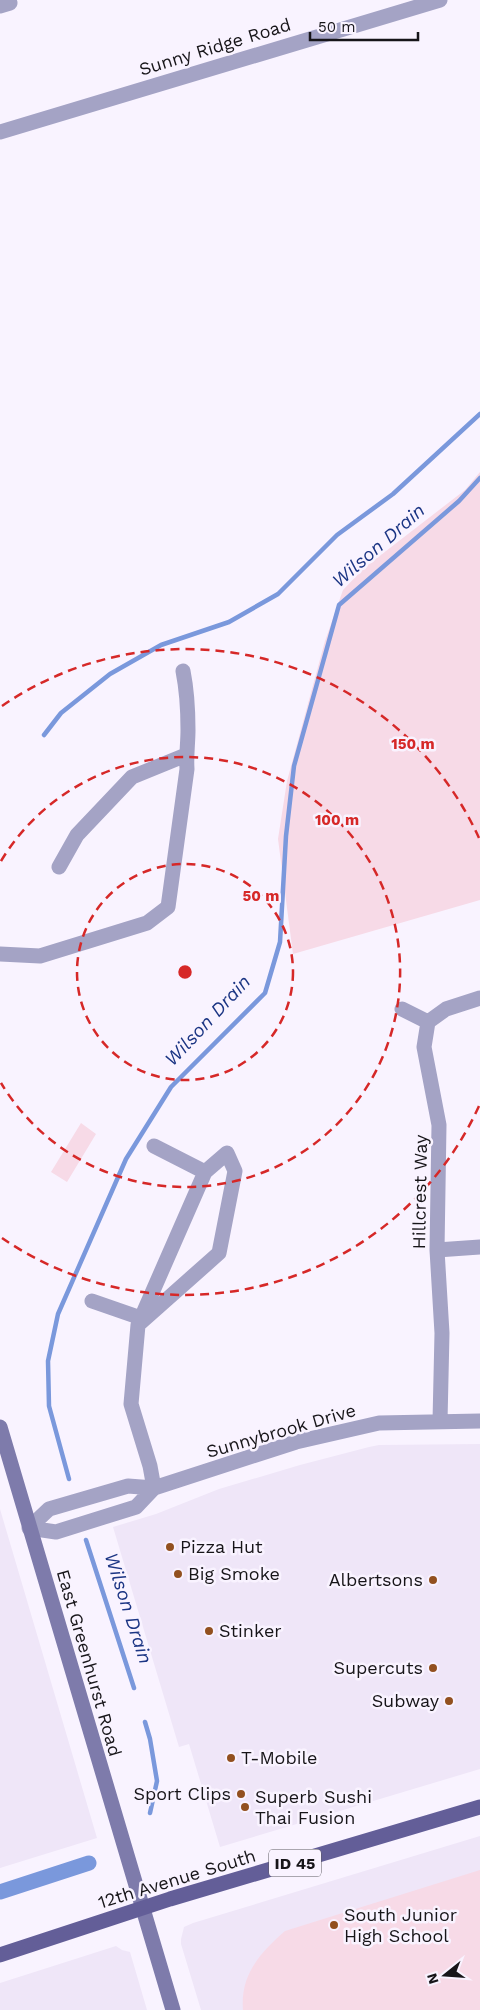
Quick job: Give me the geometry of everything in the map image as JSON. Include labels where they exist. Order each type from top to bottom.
[{"type":"main road","name":"East Greenhurst Road","points":[[0,1427],[173,2010]]},
{"type":"main road","name":"12th Avenue South","points":[[0,1955],[142,1909],[480,1807]]},
{"type":"street","name":"Sunny Ridge Road","points":[[0,132],[440,0]]},
{"type":"street","points":[[0,954],[40,956],[147,923],[168,907],[187,769],[187,692],[183,671]]},
{"type":"street","points":[[59,867],[77,835],[132,777],[186,755]]},
{"type":"street","points":[[402,1009],[428,1022],[446,1009],[480,998]]},
{"type":"street","name":"Hillcrest Way","points":[[428,1022],[424,1047],[439,1125],[437,1250],[442,1333],[440,1422]]},
{"type":"street","points":[[154,1146],[205,1172]]},
{"type":"street","points":[[140,1322],[219,1253],[234,1170],[227,1154],[205,1172],[140,1322],[131,1404],[150,1466],[154,1488]]},
{"type":"street","points":[[437,1250],[480,1247]]},
{"type":"street","points":[[92,1301],[140,1322]]},
{"type":"street","name":"Sunnybrook Drive","points":[[30,1528],[49,1509],[128,1486],[154,1488],[296,1442],[379,1423],[480,1421]]},
{"type":"street","name":"Sunnybrook Drive","points":[[30,1528],[56,1532],[136,1507],[154,1488]]},
{"type":"shaded area","points":[[480,472],[480,900],[293,954],[278,839],[287,781],[325,641],[343,590],[364,568],[465,490]]},
{"type":"shaded area","points":[[81,1123],[96,1134],[67,1182],[51,1172]]},
{"type":"shaded area","points":[[480,1444],[480,1769],[220,1847],[189,1744],[179,1747],[113,1527],[156,1514],[219,1489],[369,1447],[379,1445]]},
{"type":"shaded area","points":[[0,1509],[97,1838],[0,1868]]},
{"type":"shaded area","name":"South Junior High School","points":[[480,1836],[480,2010],[201,2010],[181,1944],[184,1927]]},
{"type":"shaded area","name":"South Junior High School","points":[[480,1870],[480,2010],[243,2010],[243,1997],[248,1975],[260,1956],[285,1931]]},
{"type":"shaded area","points":[[116,1946],[130,1952],[147,2010],[0,2010],[0,1983]]},
{"type":"waterway","points":[[44,735],[61,713],[110,674],[161,645],[229,622],[278,594],[337,535],[393,494],[480,414]]},
{"type":"waterway","name":"Wilson Drain","points":[[69,1479],[49,1406],[48,1361],[58,1314],[126,1159],[171,1087],[265,993],[280,942],[286,836],[294,766],[339,605],[459,501],[480,478]]},
{"type":"waterway","name":"Wilson Drain","points":[[86,1540],[134,1688]]},
{"type":"waterway","name":"Wilson Drain","points":[[145,1722],[150,1739],[157,1781],[150,1813]]},
{"type":"waterway","name":"Wilson Drain","points":[[0,1892],[89,1863]]},
{"type":"place","name":"Pizza Hut","points":[[170,1547]]},
{"type":"place","name":"Big Smoke","points":[[178,1574]]},
{"type":"place","name":"Albertsons","points":[[433,1580]]},
{"type":"place","name":"Stinker","points":[[209,1631]]},
{"type":"place","name":"Supercuts","points":[[433,1668]]},
{"type":"place","name":"Subway","points":[[449,1701]]},
{"type":"place","name":"T-Mobile","points":[[231,1758]]},
{"type":"place","name":"Sport Clips","points":[[241,1794]]},
{"type":"place","name":"Superb Sushi Thai Fusion","points":[[245,1807]]},
{"type":"place","name":"South Junior High School","points":[[334,1925]]}]
